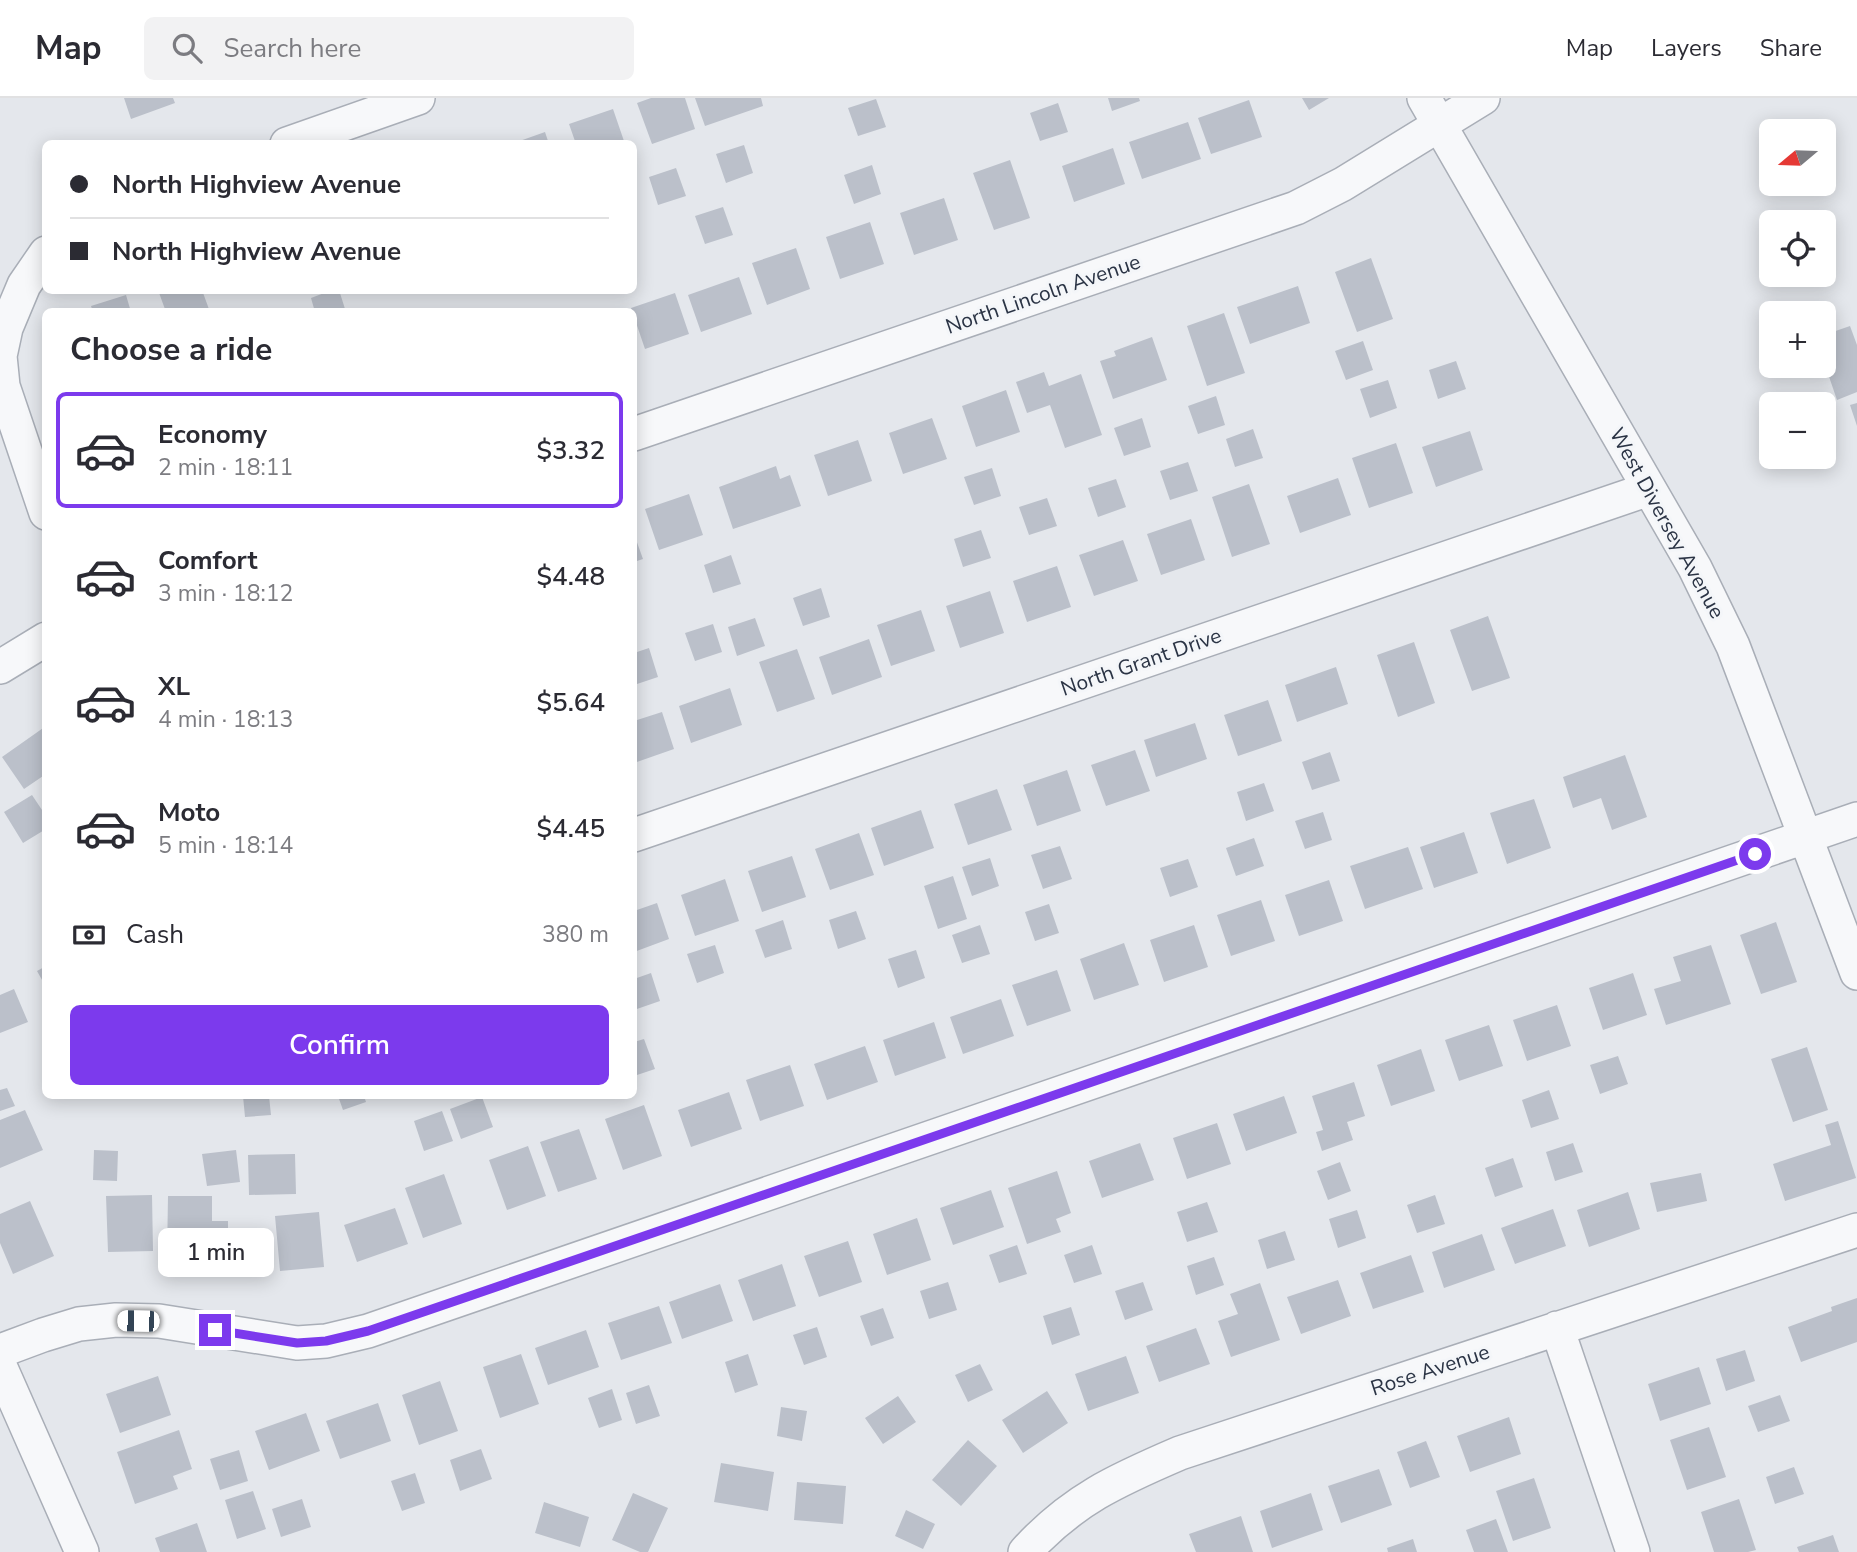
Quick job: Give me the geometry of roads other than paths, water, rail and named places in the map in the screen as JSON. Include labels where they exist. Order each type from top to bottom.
[{"type":"street","points":[[298,140],[418,98]]},
{"type":"street","name":"North Lincoln Avenue","points":[[637,433],[1296,208],[1343,184],[1432,111],[1483,98]]},
{"type":"street","name":"West Diversey Avenue","points":[[1432,111],[1695,568],[1733,646],[1857,973]]},
{"type":"street","points":[[42,260],[20,296],[6,328],[0,356],[3,386],[42,501]]},
{"type":"street","name":"North Grant Drive","points":[[637,834],[1649,489]]},
{"type":"street","points":[[0,667],[42,641]]},
{"type":"street","points":[[0,1351],[79,1324],[116,1320],[159,1321],[297,1343],[326,1341],[368,1331],[1857,819]]},
{"type":"street","name":"Rose Avenue","points":[[1025,1552],[1041,1534],[1075,1506],[1115,1481],[1159,1462],[1857,1230]]},
{"type":"street","points":[[1558,1328],[1633,1552]]},
{"type":"street","points":[[0,1366],[82,1552]]}]
